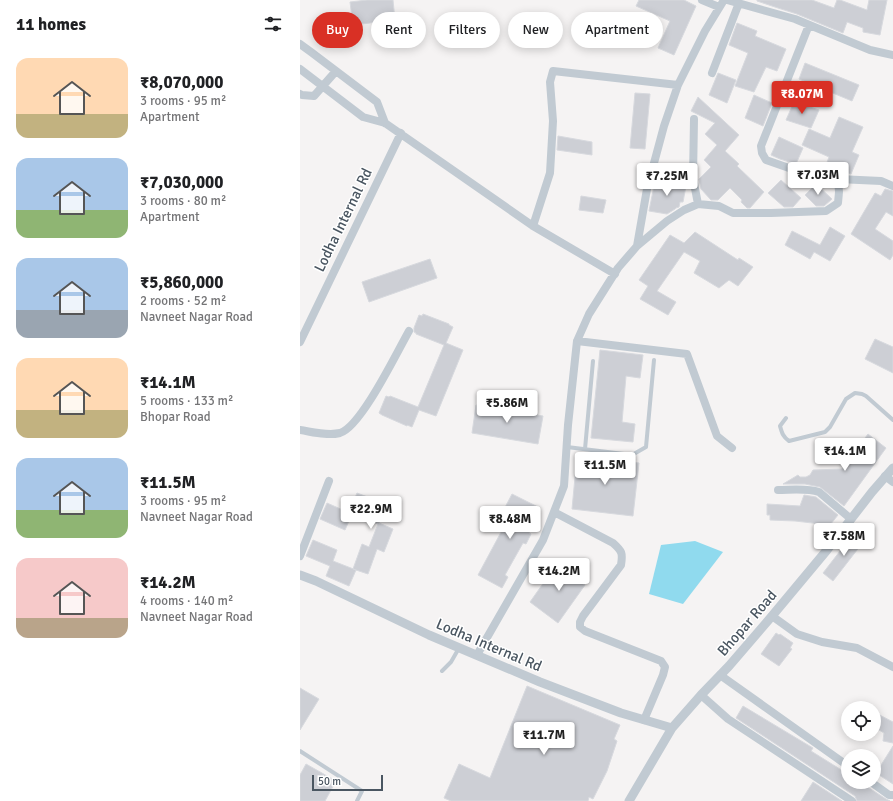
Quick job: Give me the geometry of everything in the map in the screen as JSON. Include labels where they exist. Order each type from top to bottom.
[{"type":"street","points":[[637,246],[647,189],[664,126],[678,85],[705,31],[722,4],[702,0]]},
{"type":"street","points":[[727,0],[795,19],[870,50],[893,55]]},
{"type":"street","points":[[712,73],[739,3]]},
{"type":"street","points":[[809,25],[762,146],[762,153],[766,160],[789,168],[838,179],[881,181],[893,186]]},
{"type":"street","points":[[300,44],[377,102],[385,123]]},
{"type":"street","points":[[300,69],[363,117],[385,123],[533,226],[615,274]]},
{"type":"street","points":[[300,94],[314,96],[336,71]]},
{"type":"street","points":[[533,226],[550,173],[553,121],[550,82],[553,71],[678,85]]},
{"type":"street","points":[[694,119],[693,178],[698,204]]},
{"type":"street","name":"Lodha Internal Rd","points":[[300,342],[401,133]]},
{"type":"street","points":[[477,656],[543,540],[564,486],[568,425],[577,341],[589,314],[615,274],[637,246],[667,221],[684,210],[698,204],[719,206],[733,213],[826,211],[838,203],[838,179]]},
{"type":"street","points":[[300,430],[327,434],[342,432],[355,422],[370,400],[409,332]]},
{"type":"street","points":[[577,341],[687,354],[717,436],[732,448]]},
{"type":"street","name":"Bhopar Road","points":[[630,801],[672,728],[729,666],[772,616],[827,550],[872,492],[889,479],[893,468]]},
{"type":"street","points":[[300,556],[329,481]]},
{"type":"street","points":[[778,490],[807,490],[819,492],[851,519]]},
{"type":"street","points":[[554,512],[612,543],[619,548],[623,555],[621,565],[583,616],[580,622],[580,627],[585,631],[661,661],[665,667],[663,675],[644,720]]},
{"type":"street","name":"Lodha Internal Rd","points":[[300,576],[316,581],[429,635],[540,682],[621,713],[672,728]]},
{"type":"street","points":[[772,616],[797,634],[822,642],[857,648],[893,667]]},
{"type":"street","points":[[720,675],[841,761]]},
{"type":"street","points":[[701,695],[728,719],[852,801]]},
{"type":"street","points":[[881,789],[893,795]]},
{"type":"lane","points":[[567,447],[632,455],[646,447],[654,360]]},
{"type":"lane","points":[[585,449],[593,361]]},
{"type":"lane","points":[[786,418],[780,426],[785,439],[789,441],[825,432],[830,427],[846,400],[855,393],[866,396],[893,420]]},
{"type":"lane","points":[[442,671],[452,662],[460,648]]},
{"type":"lane","points":[[300,752],[362,791],[357,801]]},
{"type":"water","points":[[695,541],[723,552],[683,604],[649,594],[661,545]]},
{"type":"building","points":[[367,0],[393,0],[394,12],[371,12],[371,23],[363,24],[363,12],[351,12],[350,2]]},
{"type":"building","points":[[639,0],[684,0],[696,6],[674,55],[658,48],[663,48],[663,37],[670,21],[663,18],[663,12],[650,12],[636,6]]},
{"type":"building","points":[[757,0],[812,0],[834,8],[837,0],[840,0],[867,10],[869,0],[887,0],[880,35],[863,32],[863,28],[847,22],[843,33],[797,14]]},
{"type":"building","points":[[737,23],[757,31],[755,36],[786,49],[777,71],[766,67],[754,92],[735,86],[748,53],[729,45]]},
{"type":"building","points":[[805,63],[859,85],[852,101],[799,79]]},
{"type":"building","points":[[718,73],[736,80],[727,103],[709,95]]},
{"type":"building","points":[[635,93],[650,94],[645,149],[630,148]]},
{"type":"building","points":[[754,95],[772,103],[763,126],[745,118]]},
{"type":"building","points":[[698,97],[739,135],[725,151],[739,164],[737,166],[764,192],[750,208],[747,208],[741,202],[742,200],[730,188],[718,200],[711,200],[701,189],[699,179],[711,167],[704,160],[717,145],[705,134],[715,123],[691,111]]},
{"type":"building","points":[[794,102],[819,110],[811,128],[786,120]]},
{"type":"building","points":[[839,117],[863,127],[852,152],[859,155],[851,174],[826,165],[829,157],[802,145],[809,129],[830,138]]},
{"type":"building","points":[[558,136],[592,142],[592,155],[557,150]]},
{"type":"building","points":[[779,137],[803,148],[796,164],[771,155]]},
{"type":"building","points":[[781,180],[801,198],[793,207],[784,207],[768,193]]},
{"type":"building","points":[[655,181],[686,186],[683,202],[680,202],[679,207],[667,214],[649,211]]},
{"type":"building","points":[[816,184],[832,199],[824,206],[816,206],[805,195]]},
{"type":"building","points":[[885,189],[893,191],[893,216],[886,212],[875,229],[893,241],[893,255],[890,260],[851,234],[875,193],[881,196]]},
{"type":"building","points":[[581,196],[606,200],[603,213],[579,210]]},
{"type":"building","points":[[830,227],[845,236],[830,261],[814,252],[810,259],[785,245],[792,231],[820,245]]},
{"type":"building","points":[[695,232],[738,260],[739,258],[753,267],[738,286],[729,280],[719,288],[694,273],[700,261],[684,252],[657,291],[676,302],[668,315],[640,299],[648,286],[639,280],[670,235],[684,243]]},
{"type":"building","points":[[430,259],[437,278],[369,302],[362,282]]},
{"type":"building","points":[[423,314],[453,327],[446,343],[463,350],[436,416],[419,410],[412,427],[379,413],[386,396],[390,396],[418,407],[444,345],[414,332],[419,315],[422,316]]},
{"type":"building","points":[[875,339],[893,347],[893,373],[865,359]]},
{"type":"building","points":[[600,350],[643,355],[640,378],[626,376],[622,422],[635,424],[633,442],[591,438]]},
{"type":"building","points":[[476,405],[543,416],[538,444],[472,433]]},
{"type":"building","points":[[868,434],[886,448],[844,506],[820,487],[805,484],[783,484],[798,475],[800,477],[806,477],[810,475],[813,470],[842,469]]},
{"type":"building","points":[[577,456],[639,463],[633,516],[572,509]]},
{"type":"building","points":[[357,493],[386,504],[379,523],[393,529],[384,552],[377,549],[368,574],[353,569],[362,544],[369,547],[378,524],[349,512]]},
{"type":"building","points":[[512,494],[538,507],[535,513],[539,515],[529,533],[531,534],[526,544],[523,543],[505,575],[508,577],[502,588],[478,575],[507,521],[500,517]]},
{"type":"building","points":[[804,495],[816,497],[838,515],[830,525],[770,520],[770,515],[767,515],[767,504],[800,506]]},
{"type":"building","points":[[327,503],[352,514],[345,530],[320,519]]},
{"type":"building","points":[[854,533],[864,541],[833,581],[823,573]]},
{"type":"building","points":[[313,540],[337,550],[333,561],[356,570],[349,586],[326,576],[330,566],[306,556]]},
{"type":"building","points":[[559,561],[586,580],[583,584],[585,585],[558,623],[530,602]]},
{"type":"building","points":[[776,633],[793,643],[790,648],[792,649],[779,666],[761,654]]},
{"type":"building","points":[[527,686],[620,725],[614,739],[617,741],[607,771],[593,799],[589,797],[588,801],[451,801],[444,798],[459,764],[490,778]]},
{"type":"building","points":[[300,688],[319,699],[300,730]]},
{"type":"building","points":[[743,706],[813,748],[811,751],[841,770],[841,787],[736,718]]},
{"type":"building","points":[[881,716],[893,722],[893,743],[883,741],[884,733],[881,731]]},
{"type":"building","points":[[893,746],[893,784],[881,776],[881,765]]},
{"type":"building","points":[[306,764],[336,781],[325,801],[300,801],[300,775]]},
{"type":"building","points":[[813,782],[842,801],[801,801]]},
{"type":"building","points":[[844,789],[871,789],[890,801],[857,801],[855,796]]}]
